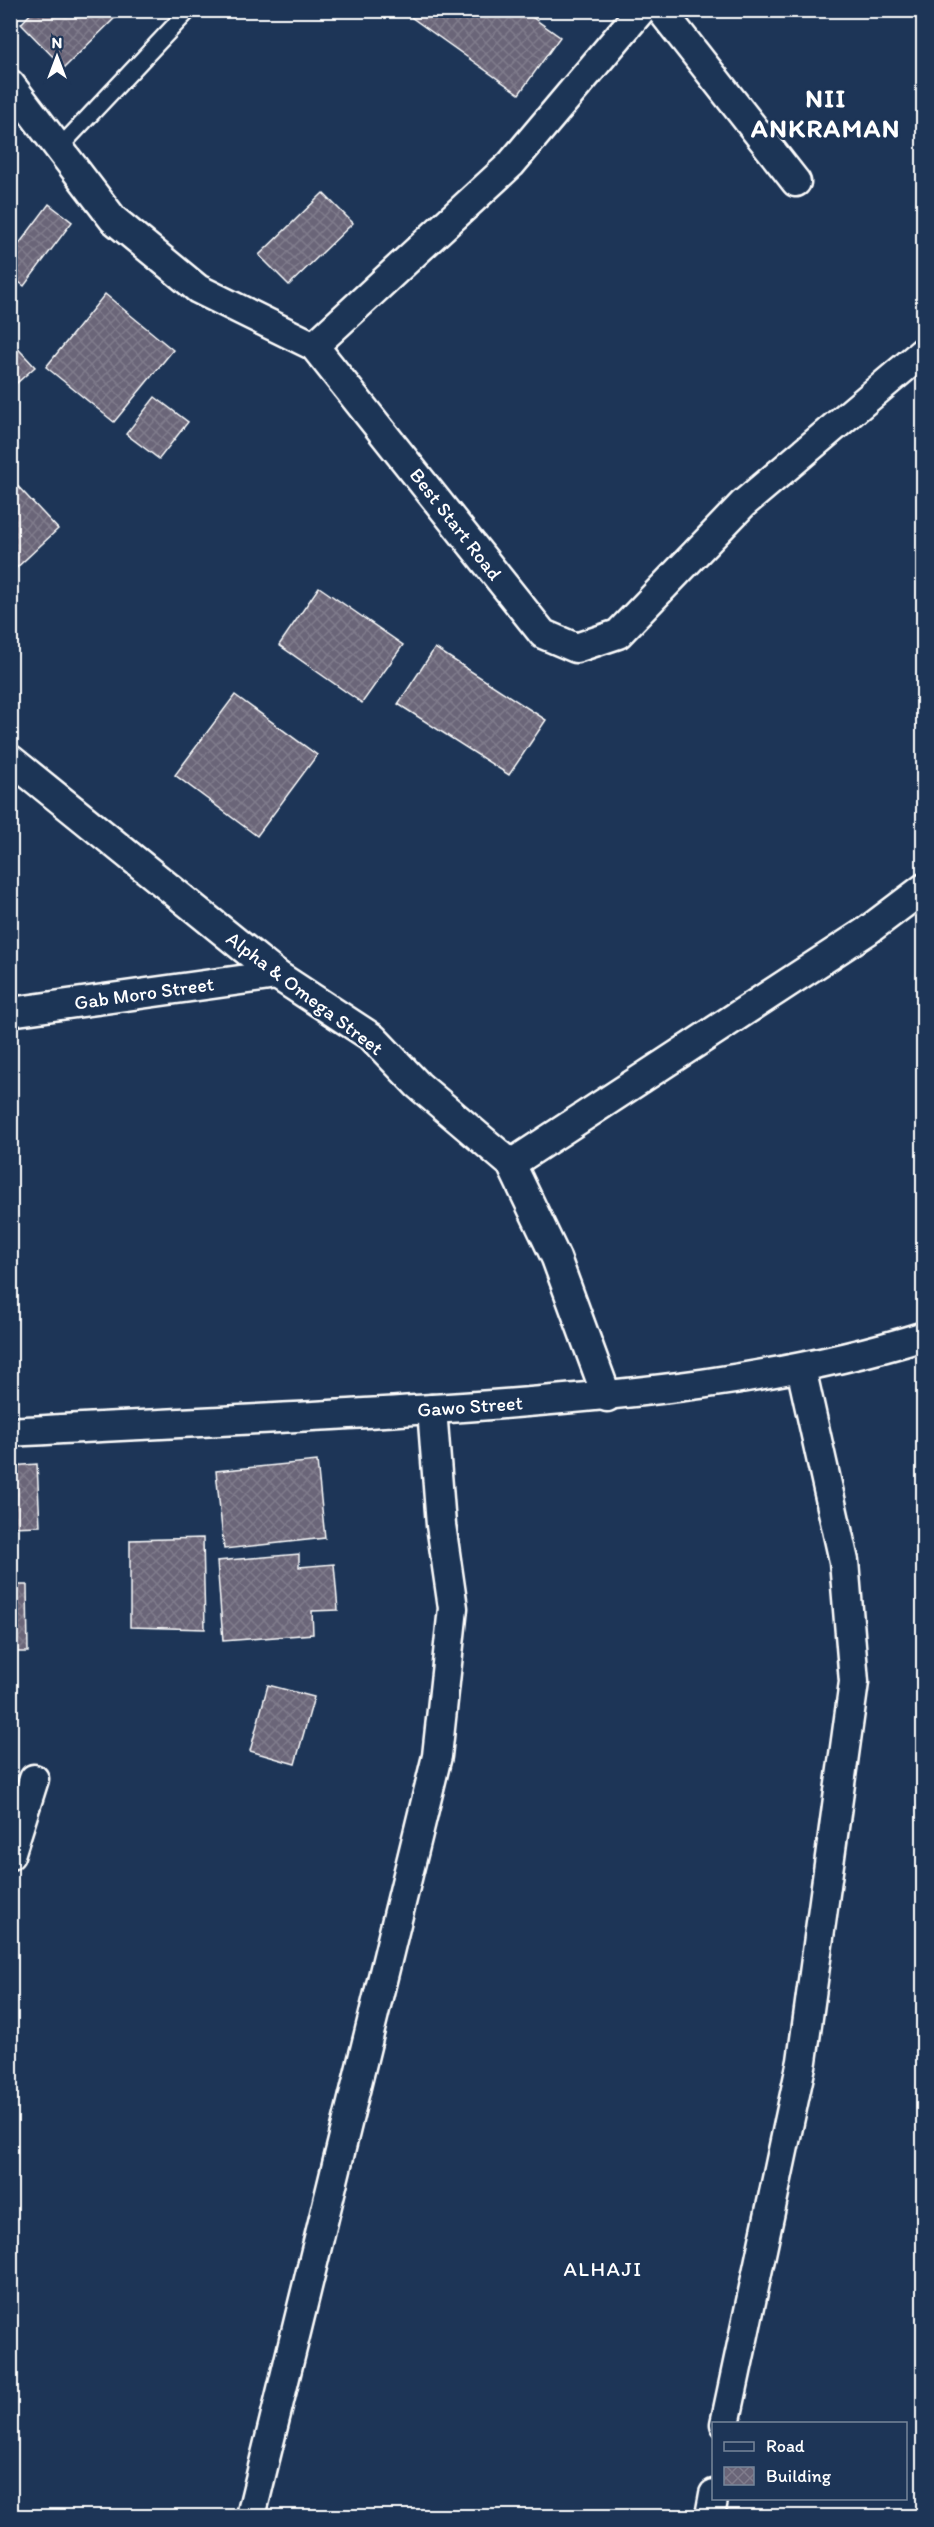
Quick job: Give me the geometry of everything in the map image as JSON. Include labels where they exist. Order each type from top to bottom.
[{"type":"street","points":[[314,346],[511,164],[641,10]]},
{"type":"street","points":[[661,10],[796,182]]},
{"type":"street","name":"Best Start Road","points":[[10,84],[113,219],[198,289],[314,346],[543,634],[576,648],[618,634],[743,504],[924,351]]},
{"type":"street","name":"Alpha & Omega Street","points":[[10,759],[277,975],[373,1038],[418,1085],[511,1164],[556,1258],[607,1397]]},
{"type":"street","points":[[511,1164],[867,931],[924,888]]},
{"type":"street","name":"Gab Moro Street","points":[[10,1012],[277,975]]},
{"type":"street","name":"Gawo Street","points":[[10,1432],[607,1397],[801,1368],[866,1354],[924,1336]]},
{"type":"street","points":[[725,2422],[802,2061],[854,1682],[844,1561],[801,1368]]},
{"type":"street","points":[[251,2517],[437,1756],[453,1608],[441,1525],[432,1409]]},
{"type":"street","points":[[10,1855],[34,1779]]},
{"type":"street","points":[[710,2517],[713,2500]]},
{"type":"lane","points":[[59,148],[189,10]]},
{"type":"building","points":[[34,10],[123,10],[64,68],[21,24]]},
{"type":"building","points":[[401,10],[522,10],[560,37],[519,94]]},
{"type":"building","points":[[323,193],[353,223],[289,285],[259,255]]},
{"type":"building","points":[[49,204],[72,222],[24,286],[10,275],[10,256]]},
{"type":"building","points":[[105,294],[173,350],[114,422],[46,367]]},
{"type":"building","points":[[10,340],[35,367],[10,389]]},
{"type":"building","points":[[155,397],[188,422],[159,459],[126,434]]},
{"type":"building","points":[[10,478],[58,529],[12,572],[10,571]]},
{"type":"building","points":[[319,587],[403,645],[362,703],[279,645]]},
{"type":"building","points":[[435,648],[546,720],[509,775],[398,704]]},
{"type":"building","points":[[235,695],[317,755],[257,836],[175,775]]},
{"type":"building","points":[[317,1461],[325,1538],[224,1549],[216,1471]]},
{"type":"building","points":[[37,1464],[40,1526],[10,1527],[10,1466]]},
{"type":"building","points":[[203,1538],[205,1629],[130,1627],[130,1540]]},
{"type":"building","points":[[299,1554],[299,1567],[334,1564],[338,1610],[312,1611],[313,1634],[223,1641],[217,1561]]},
{"type":"building","points":[[10,1585],[27,1585],[28,1652],[10,1652]]},
{"type":"building","points":[[268,1685],[314,1697],[295,1764],[250,1751]]},
{"type":"district","name":"NII ANKRAMAN","points":[[826,113]]},
{"type":"district","name":"ALHAJI","points":[[603,2268]]}]
